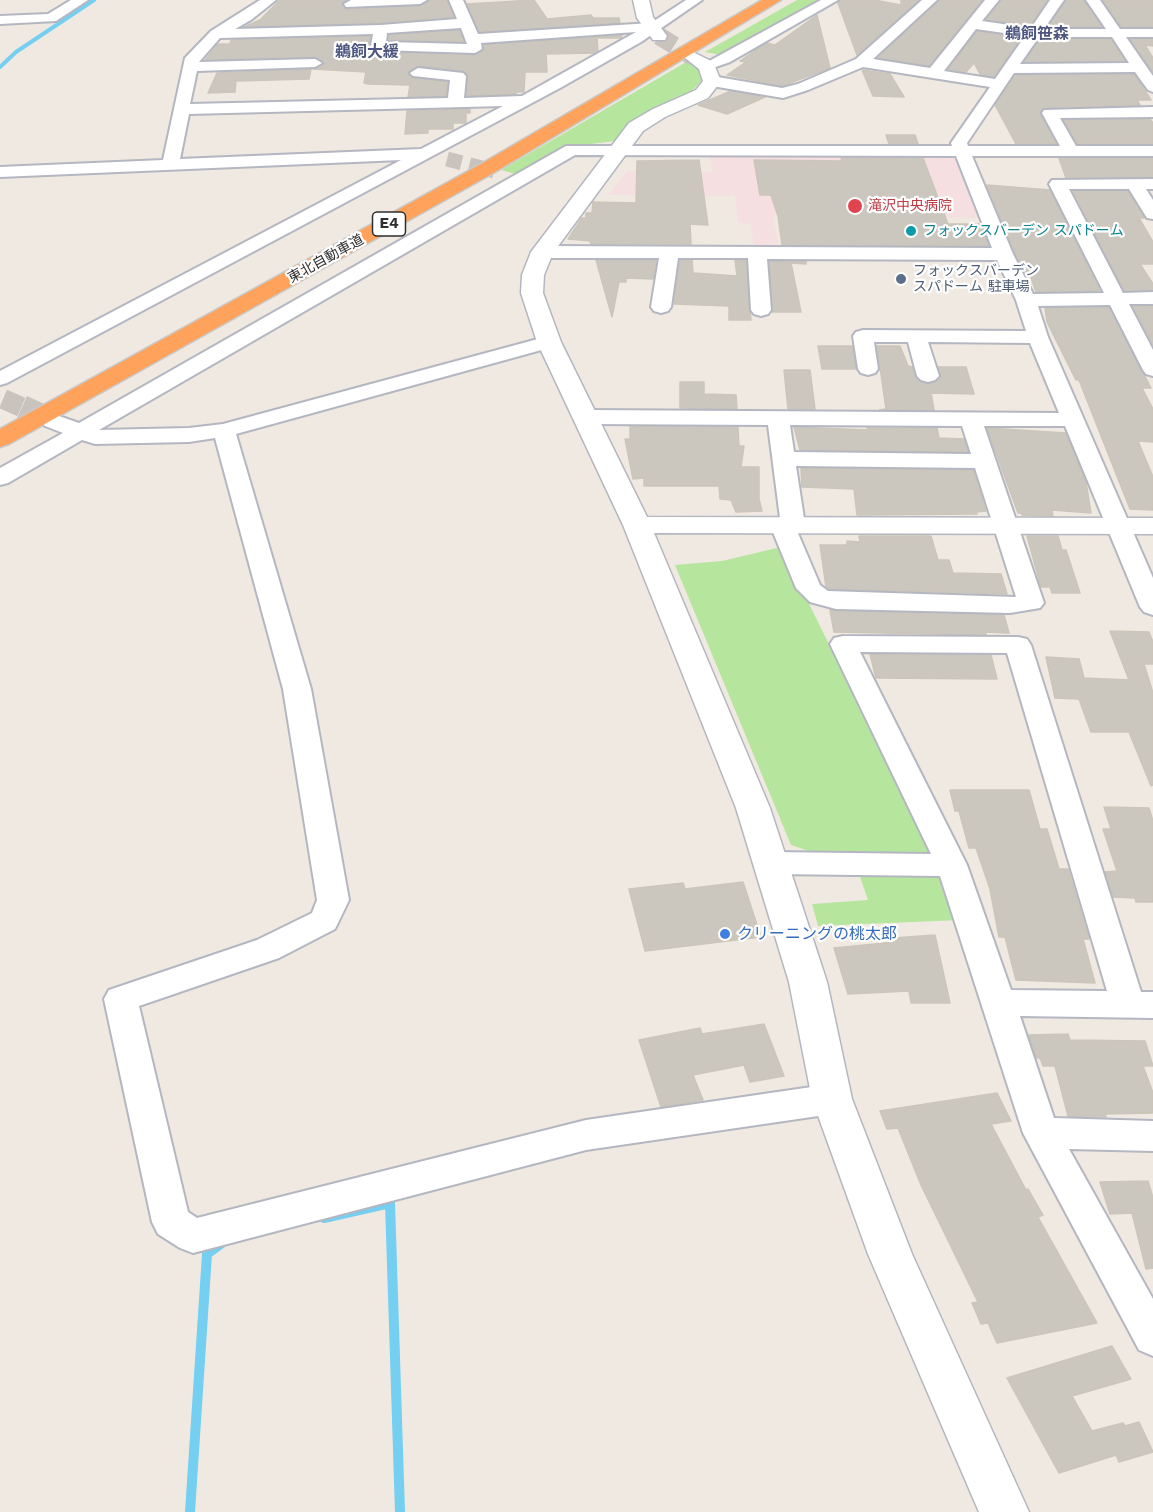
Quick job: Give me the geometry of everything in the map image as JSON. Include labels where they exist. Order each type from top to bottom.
[{"type":"highway","name":"東北自動車道","points":[[1,398],[470,161],[749,0]]},
{"type":"highway","name":"東北自動車道","points":[[0,439],[488,168],[773,0]]},
{"type":"street","points":[[0,20],[51,18],[81,0]]},
{"type":"street","points":[[170,165],[192,58],[216,34],[254,12],[269,0]]},
{"type":"street","points":[[351,4],[420,0]]},
{"type":"street","points":[[381,29],[378,46],[475,49],[456,0]]},
{"type":"street","points":[[641,0],[645,18],[655,31]]},
{"type":"street","points":[[1,398],[428,154],[655,31],[695,0]]},
{"type":"street","points":[[704,68],[725,59],[831,0]]},
{"type":"street","points":[[905,0],[929,2]]},
{"type":"street","points":[[933,74],[992,0]]},
{"type":"street","points":[[1057,0],[959,143],[1004,255],[1026,300],[1038,337],[1153,607]]},
{"type":"street","points":[[1093,0],[1153,87]]},
{"type":"street","points":[[704,68],[783,93],[813,84],[861,63],[929,2]]},
{"type":"street","points":[[216,34],[381,29],[466,23]]},
{"type":"street","points":[[972,24],[1034,33],[1153,33]]},
{"type":"street","points":[[473,39],[655,31]]},
{"type":"street","points":[[190,67],[315,63]]},
{"type":"street","points":[[861,63],[999,84]]},
{"type":"street","points":[[1008,69],[1138,67]]},
{"type":"street","points":[[704,68],[702,94],[644,120],[542,252],[533,275],[532,293],[549,342],[638,525],[749,797],[772,863],[808,982],[832,1099],[890,1254],[1004,1512]]},
{"type":"street","points":[[1070,68],[1096,112]]},
{"type":"street","points":[[418,73],[458,76],[456,101]]},
{"type":"street","points":[[182,109],[525,101]]},
{"type":"street","points":[[1070,150],[1050,112],[1153,112]]},
{"type":"street","points":[[0,478],[572,150],[961,152],[978,149],[1153,152]]},
{"type":"street","points":[[0,172],[428,154],[447,159]]},
{"type":"street","points":[[494,171],[520,178]]},
{"type":"street","points":[[1153,214],[1144,184],[1058,184],[1153,369]]},
{"type":"street","points":[[542,252],[1004,255]]},
{"type":"street","points":[[661,307],[669,253]]},
{"type":"street","points":[[757,253],[761,310]]},
{"type":"street","points":[[1026,300],[1153,298]]},
{"type":"street","points":[[868,369],[863,336],[1038,337]]},
{"type":"street","points":[[916,336],[927,376]]},
{"type":"street","points":[[53,421],[95,438],[189,435],[224,430],[549,342]]},
{"type":"street","points":[[587,417],[1073,419]]},
{"type":"street","points":[[778,418],[787,525],[809,588],[819,597],[836,601],[1010,605],[1031,603],[971,420]]},
{"type":"street","points":[[224,430],[297,689],[333,900],[324,921],[268,949],[121,999],[171,1222],[193,1236],[586,1135],[832,1099]]},
{"type":"street","points":[[783,459],[984,461]]},
{"type":"street","points":[[638,525],[1153,526]]},
{"type":"street","points":[[999,1004],[1140,1005],[1018,645],[843,644],[952,865],[1041,1133],[1142,1296],[1153,1337]]},
{"type":"street","points":[[772,863],[952,865]]},
{"type":"street","points":[[1041,1133],[1153,1136]]},
{"type":"shaded area","name":"滝沢中央病院","points":[[710,155],[948,156],[955,158],[980,218],[773,215],[779,249],[754,249],[751,224],[738,223],[735,196],[608,195],[627,171],[713,172]]},
{"type":"green space","points":[[797,0],[821,0],[721,55],[705,52]]},
{"type":"green space","points":[[688,61],[700,69],[701,81],[691,92],[636,118],[615,141],[566,147],[519,175],[501,170]]},
{"type":"green space","points":[[781,547],[932,853],[809,851],[791,845],[675,565],[722,561]]},
{"type":"green space","points":[[858,871],[946,874],[960,920],[818,926],[812,904],[868,900]]},
{"type":"building","points":[[280,0],[346,0],[342,3],[346,9],[420,6],[429,0],[447,0],[454,17],[381,23],[244,27],[260,20]]},
{"type":"building","points":[[534,0],[547,19],[591,15],[593,18],[619,18],[620,23],[479,32],[467,4]]},
{"type":"building","points":[[840,0],[874,0],[901,5],[901,0],[919,0],[857,55],[838,3]]},
{"type":"building","points":[[939,0],[982,0],[929,66],[878,58]]},
{"type":"building","points":[[1001,0],[1047,0],[1030,26],[986,19]]},
{"type":"building","points":[[1066,0],[1084,0],[1102,27],[1048,27]]},
{"type":"building","points":[[1103,0],[1153,0],[1153,27],[1121,27]]},
{"type":"building","points":[[817,15],[830,68],[782,86],[727,75],[746,62],[740,61],[757,49],[767,43],[775,45]]},
{"type":"building","points":[[459,30],[464,42],[388,40],[389,35]]},
{"type":"building","points":[[977,31],[1021,38],[994,77],[980,74],[974,63],[966,72],[948,69]]},
{"type":"building","points":[[622,35],[621,38],[597,38],[598,51],[594,53],[546,54],[547,72],[525,72],[524,92],[516,92],[516,94],[466,96],[468,76],[465,71],[418,66],[409,71],[408,75],[413,78],[448,82],[446,96],[408,97],[410,85],[364,83],[366,72],[313,69],[324,64],[315,57],[205,60],[218,44],[230,44],[231,40],[370,36],[369,47],[378,52],[475,55],[484,50],[484,45]]},
{"type":"building","points":[[1040,39],[1111,39],[1125,61],[1024,62]]},
{"type":"building","points":[[1130,39],[1153,39],[1153,46],[1145,45],[1153,58],[1153,72]]},
{"type":"building","points":[[311,69],[309,79],[236,81],[235,92],[208,93],[217,73]]},
{"type":"building","points":[[862,70],[890,74],[904,97],[873,96]]},
{"type":"building","points":[[1134,74],[1151,100],[1137,100],[1140,105],[1042,109],[1040,114],[1056,144],[1016,144],[995,105],[1015,75]]},
{"type":"building","points":[[731,91],[765,97],[727,114],[698,105]]},
{"type":"building","points":[[470,109],[470,113],[466,113],[466,123],[453,123],[453,129],[428,129],[428,133],[405,134],[407,111]]},
{"type":"building","points":[[1150,119],[1153,123],[1153,144],[1077,144],[1064,120]]},
{"type":"building","points":[[886,135],[915,135],[918,144],[889,144]]},
{"type":"building","points":[[841,158],[923,158],[948,224],[980,224],[989,246],[782,245],[778,216],[771,195],[760,195],[754,160],[842,161]]},
{"type":"building","points":[[1059,158],[1153,158],[1153,177],[1066,178]]},
{"type":"building","points":[[699,160],[708,225],[690,224],[691,244],[591,244],[590,241],[568,239],[582,218],[586,218],[586,213],[592,213],[593,202],[636,203],[637,161]]},
{"type":"building","points":[[987,185],[1050,190],[1100,291],[1036,292],[1029,272],[1025,272],[1015,253]]},
{"type":"building","points":[[1073,191],[1128,191],[1144,218],[1139,218],[1153,242],[1153,264],[1140,264],[1153,284],[1153,290],[1124,291]]},
{"type":"building","points":[[596,260],[656,260],[653,279],[626,278],[626,282],[619,282],[612,317]]},
{"type":"building","points":[[680,260],[692,260],[693,273],[737,276],[735,260],[746,260],[751,320],[729,320],[729,306],[674,304]]},
{"type":"building","points":[[769,261],[806,261],[806,264],[791,263],[801,312],[772,312]]},
{"type":"building","points":[[1133,306],[1153,306],[1153,345]]},
{"type":"building","points":[[1109,307],[1151,388],[1142,388],[1153,409],[1153,442],[1138,441],[1153,477],[1153,510],[1130,509],[1079,380],[1076,380],[1047,322],[1045,308]]},
{"type":"building","points":[[818,346],[852,346],[856,369],[822,369]]},
{"type":"building","points":[[877,346],[900,346],[908,366],[912,367],[915,378],[927,384],[941,378],[938,367],[966,367],[974,394],[931,393],[934,410],[879,410],[886,409]]},
{"type":"building","points":[[784,370],[810,370],[815,409],[788,409]]},
{"type":"building","points":[[680,382],[704,382],[704,394],[736,395],[737,409],[680,408]]},
{"type":"building","points":[[630,426],[738,427],[739,446],[744,446],[741,467],[759,467],[759,499],[762,511],[736,512],[731,500],[720,499],[719,486],[644,486],[644,478],[633,479],[625,439],[630,439]]},
{"type":"building","points":[[794,427],[868,430],[867,428],[937,428],[939,438],[964,439],[968,452],[800,450]]},
{"type":"building","points":[[987,428],[1066,433],[1086,482],[1091,513],[1052,510],[1053,516],[1018,513]]},
{"type":"building","points":[[801,468],[973,470],[986,511],[976,512],[977,514],[857,515],[854,489],[802,487]]},
{"type":"building","points":[[859,536],[931,536],[938,560],[949,560],[953,573],[1001,574],[1007,594],[829,589],[826,587],[820,545],[847,545],[847,541],[860,542]]},
{"type":"building","points":[[1027,536],[1058,536],[1062,550],[1066,550],[1080,593],[1052,593],[1050,587],[1041,587]]},
{"type":"building","points":[[830,610],[1004,615],[1009,633],[986,632],[986,635],[834,632]]},
{"type":"building","points":[[1110,631],[1149,632],[1153,642],[1153,664],[1144,664],[1153,693],[1153,785],[1151,786],[1129,732],[1091,732],[1079,699],[1055,698],[1046,657],[1079,659],[1084,678],[1129,680]]},
{"type":"building","points":[[870,654],[991,655],[997,679],[876,678]]},
{"type":"building","points":[[950,790],[1029,790],[1040,829],[1047,829],[1059,869],[1068,869],[1089,939],[1083,939],[1095,983],[1016,980],[1005,937],[999,937],[990,889],[976,848],[969,848],[959,811],[955,811]]},
{"type":"building","points":[[1104,807],[1149,808],[1153,821],[1153,902],[1136,902],[1135,898],[1113,897],[1105,872],[1117,871],[1103,829],[1111,829]]},
{"type":"building","points":[[743,882],[761,937],[645,951],[629,889],[683,883],[685,889]]},
{"type":"building","points":[[935,935],[950,1003],[911,1003],[909,991],[848,994],[834,948],[896,942],[894,938]]},
{"type":"building","points":[[764,1024],[784,1076],[750,1082],[744,1065],[693,1075],[703,1100],[661,1107],[639,1040],[700,1028],[702,1034]]},
{"type":"building","points":[[1068,1034],[1070,1040],[1145,1041],[1153,1066],[1143,1066],[1153,1093],[1153,1113],[1105,1114],[1106,1117],[1068,1116],[1055,1066],[1043,1066],[1040,1058],[1036,1058],[1029,1035]]},
{"type":"building","points":[[997,1093],[1011,1121],[991,1124],[1026,1190],[1028,1189],[1043,1215],[1038,1217],[1097,1323],[997,1343],[988,1323],[981,1324],[972,1303],[978,1302],[921,1185],[898,1128],[887,1129],[880,1111]]},
{"type":"building","points":[[1148,1181],[1153,1198],[1153,1268],[1146,1269],[1132,1213],[1110,1214],[1100,1182]]},
{"type":"building","points":[[1112,1346],[1131,1379],[1072,1396],[1092,1431],[1123,1423],[1125,1426],[1139,1422],[1153,1452],[1119,1462],[1116,1455],[1059,1473],[1007,1378]]},
{"type":"waterway","points":[[0,67],[16,52],[94,0]]},
{"type":"waterway","points":[[324,1218],[390,1203],[400,1512]]},
{"type":"waterway","points":[[190,1512],[207,1254],[222,1243]]},
{"type":"tunnel","points":[[659,36],[693,57]]},
{"type":"tunnel","points":[[447,159],[494,171]]},
{"type":"tunnel","points":[[3,399],[26,409]]},
{"type":"tunnel","points":[[22,407],[53,421]]},
{"type":"place","name":"滝沢中央病院","points":[[855,206]]},
{"type":"place","name":"フォックスバーデン スパドーム","points":[[911,231]]},
{"type":"place","name":"フォックスバーデン スパドーム 駐車場","points":[[901,279]]},
{"type":"place","name":"クリーニングの桃太郎","points":[[725,934]]},
{"type":"district","name":"鵜飼笹森","points":[[1037,34]]},
{"type":"district","name":"鵜飼大緩","points":[[367,52]]}]
